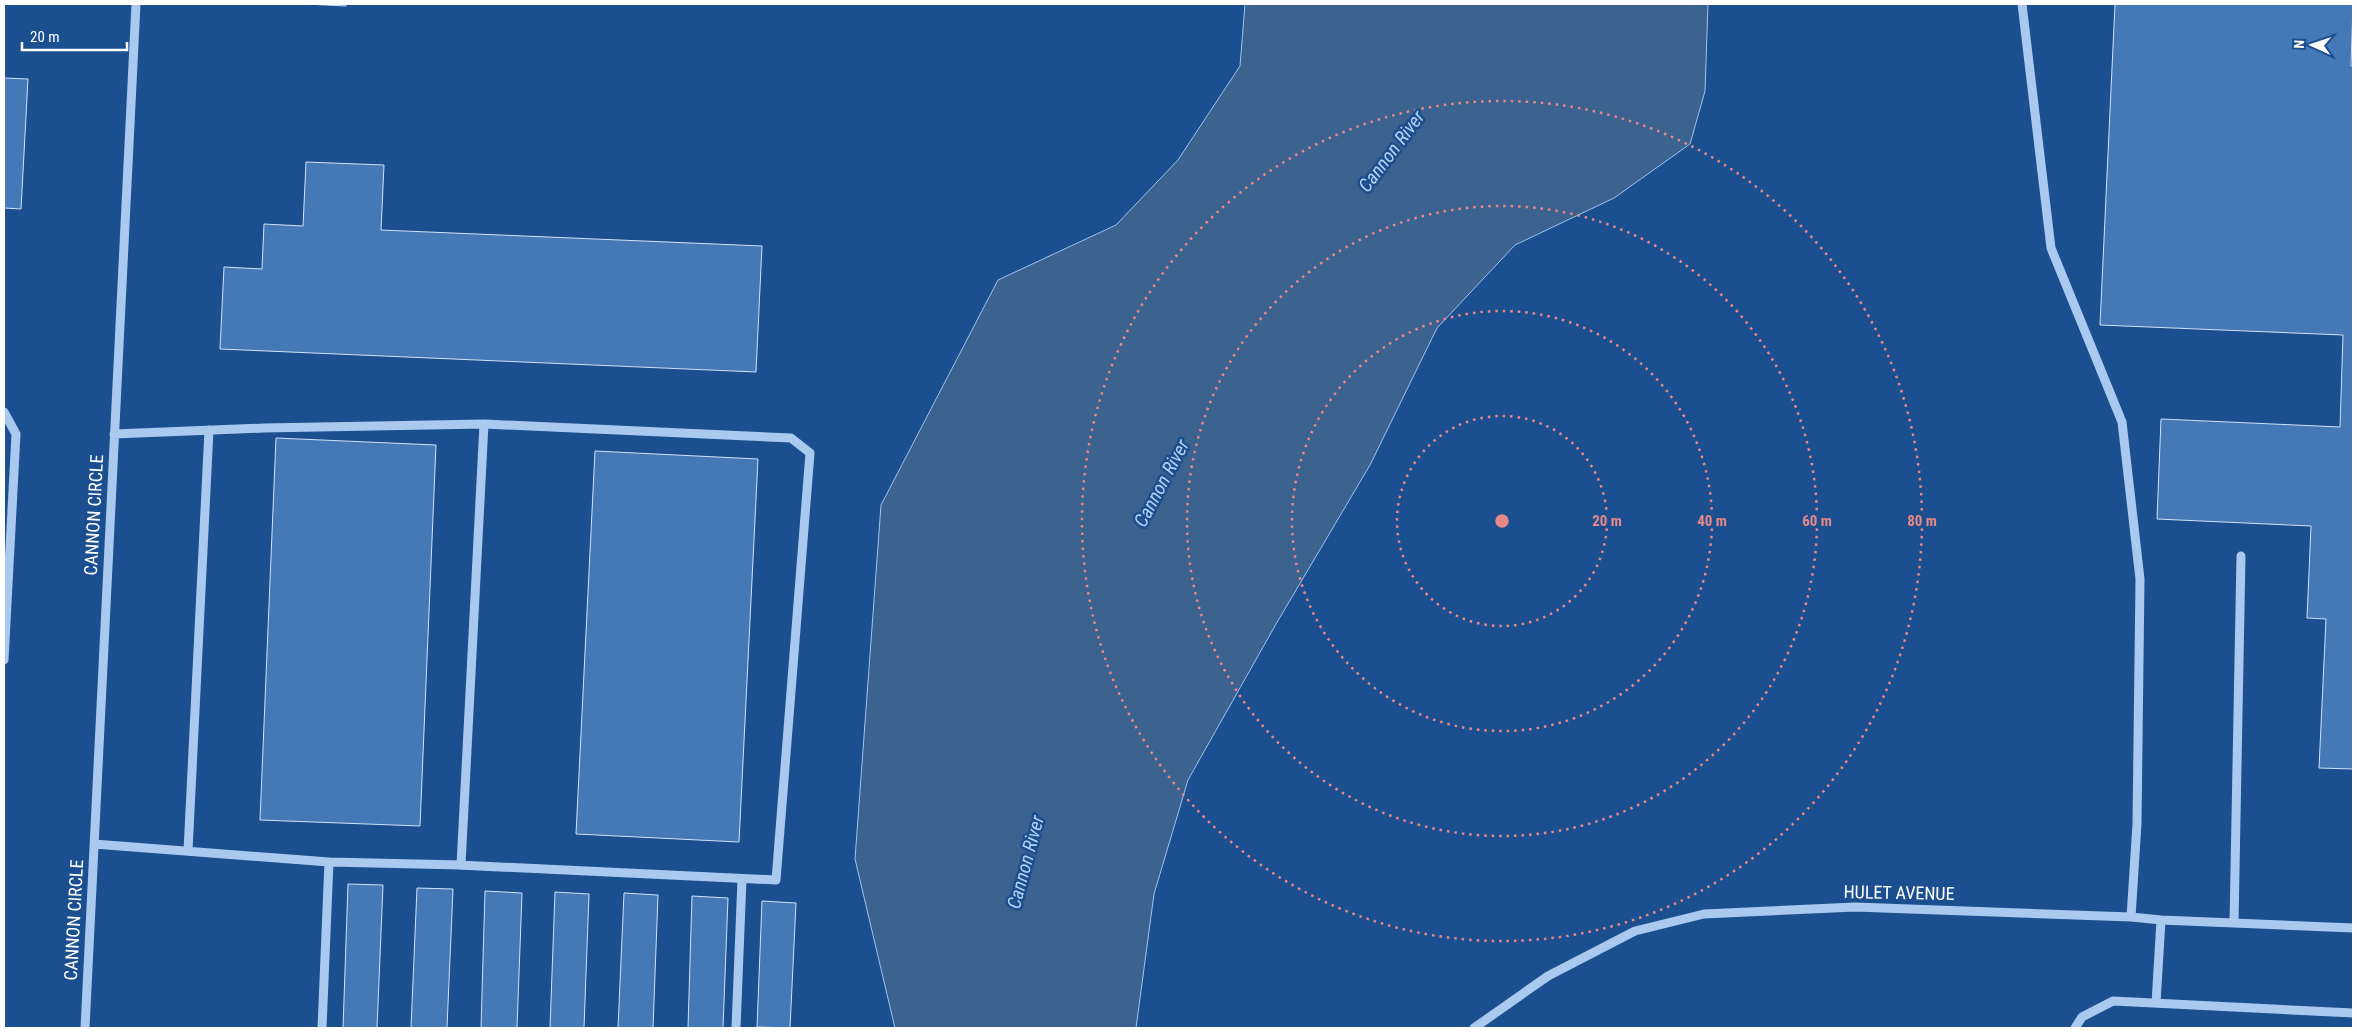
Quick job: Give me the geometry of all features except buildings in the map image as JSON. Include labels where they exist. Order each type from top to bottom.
[{"type":"street","name":"CANNON CIRCLE","points":[[85,1028],[136,4]]},
{"type":"street","points":[[2022,4],[2051,248],[2122,422],[2140,579],[2137,824],[2131,917]]},
{"type":"street","points":[[4,412],[16,434],[4,660]]},
{"type":"street","points":[[94,844],[329,862],[458,865],[776,880],[810,453],[791,438],[484,424],[114,434]]},
{"type":"street","points":[[458,865],[461,865],[484,424]]},
{"type":"street","points":[[188,851],[209,430]]},
{"type":"street","points":[[2234,923],[2241,556]]},
{"type":"street","points":[[322,1028],[329,862]]},
{"type":"street","points":[[736,1028],[742,879]]},
{"type":"street","name":"HULET AVENUE","points":[[1474,1028],[1548,976],[1635,931],[1704,914],[1855,907],[2131,917],[2161,920],[2353,928]]},
{"type":"street","points":[[2156,1003],[2161,920]]},
{"type":"street","points":[[2075,1028],[2082,1017],[2113,1002],[2353,1012]]},
{"type":"water","name":"Cannon River","points":[[1245,4],[1708,4],[1705,91],[1690,144],[1614,198],[1515,245],[1437,328],[1370,465],[1276,624],[1188,780],[1154,894],[1136,1028],[895,1028],[855,859],[881,505],[998,280],[1116,225],[1178,160],[1240,66]]}]
